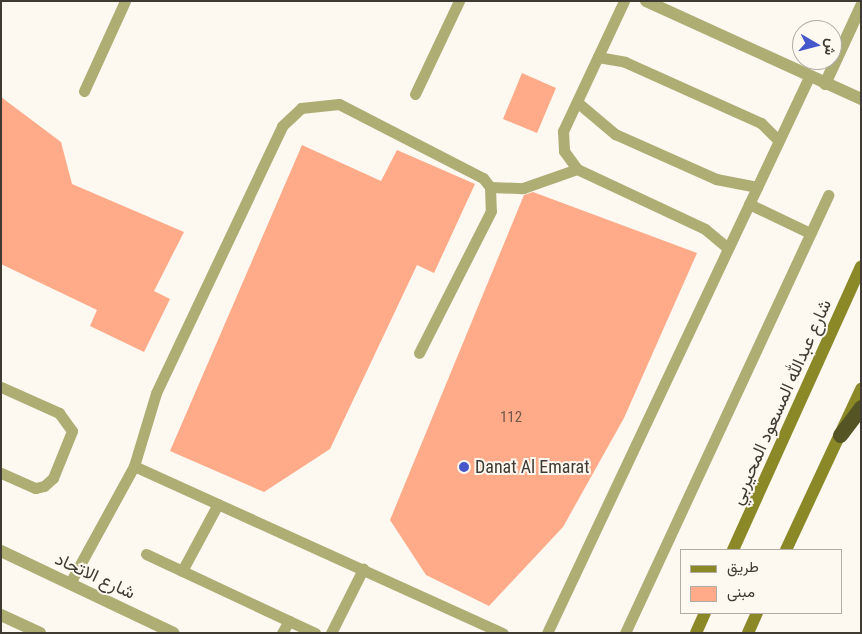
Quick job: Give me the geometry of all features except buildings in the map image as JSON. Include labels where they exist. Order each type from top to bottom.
[{"type":"highway","points":[[840,435],[861,407]]},
{"type":"street","points":[[646,1],[858,100]]},
{"type":"street","points":[[825,84],[861,6]]},
{"type":"street","name":"شارع عبدالله المسعود المحيربي","points":[[733,549],[861,268]]},
{"type":"street","points":[[786,549],[861,389]]},
{"type":"street","name":"شارع الاتحاد","points":[[1,551],[174,633]]},
{"type":"street","points":[[696,633],[705,614]]},
{"type":"street","points":[[1,615],[40,633]]},
{"type":"lane","points":[[84,91],[125,1]]},
{"type":"lane","points":[[415,94],[459,1]]},
{"type":"lane","points":[[624,1],[577,102],[562,141],[577,169],[705,229],[728,248]]},
{"type":"lane","points":[[598,57],[624,62],[761,123],[778,141]]},
{"type":"lane","points":[[548,633],[809,76]]},
{"type":"lane","points":[[577,102],[615,134],[716,179],[758,187]]},
{"type":"lane","points":[[70,583],[134,466],[156,393],[290,116],[314,103],[339,104],[483,178],[490,187],[491,211],[419,352]]},
{"type":"lane","points":[[490,187],[524,188],[577,169]]},
{"type":"lane","points":[[626,633],[828,195]]},
{"type":"lane","points":[[749,204],[810,233]]},
{"type":"lane","points":[[1,387],[59,412],[72,431],[53,478],[44,486],[35,488],[1,473]]},
{"type":"lane","points":[[134,466],[503,633]]},
{"type":"lane","points":[[182,571],[218,504]]},
{"type":"lane","points":[[146,554],[315,633]]},
{"type":"lane","points":[[330,633],[363,569]]},
{"type":"lane","points":[[282,633],[289,620]]},
{"type":"place","name":"Danat Al Emarat","points":[[464,467]]}]
